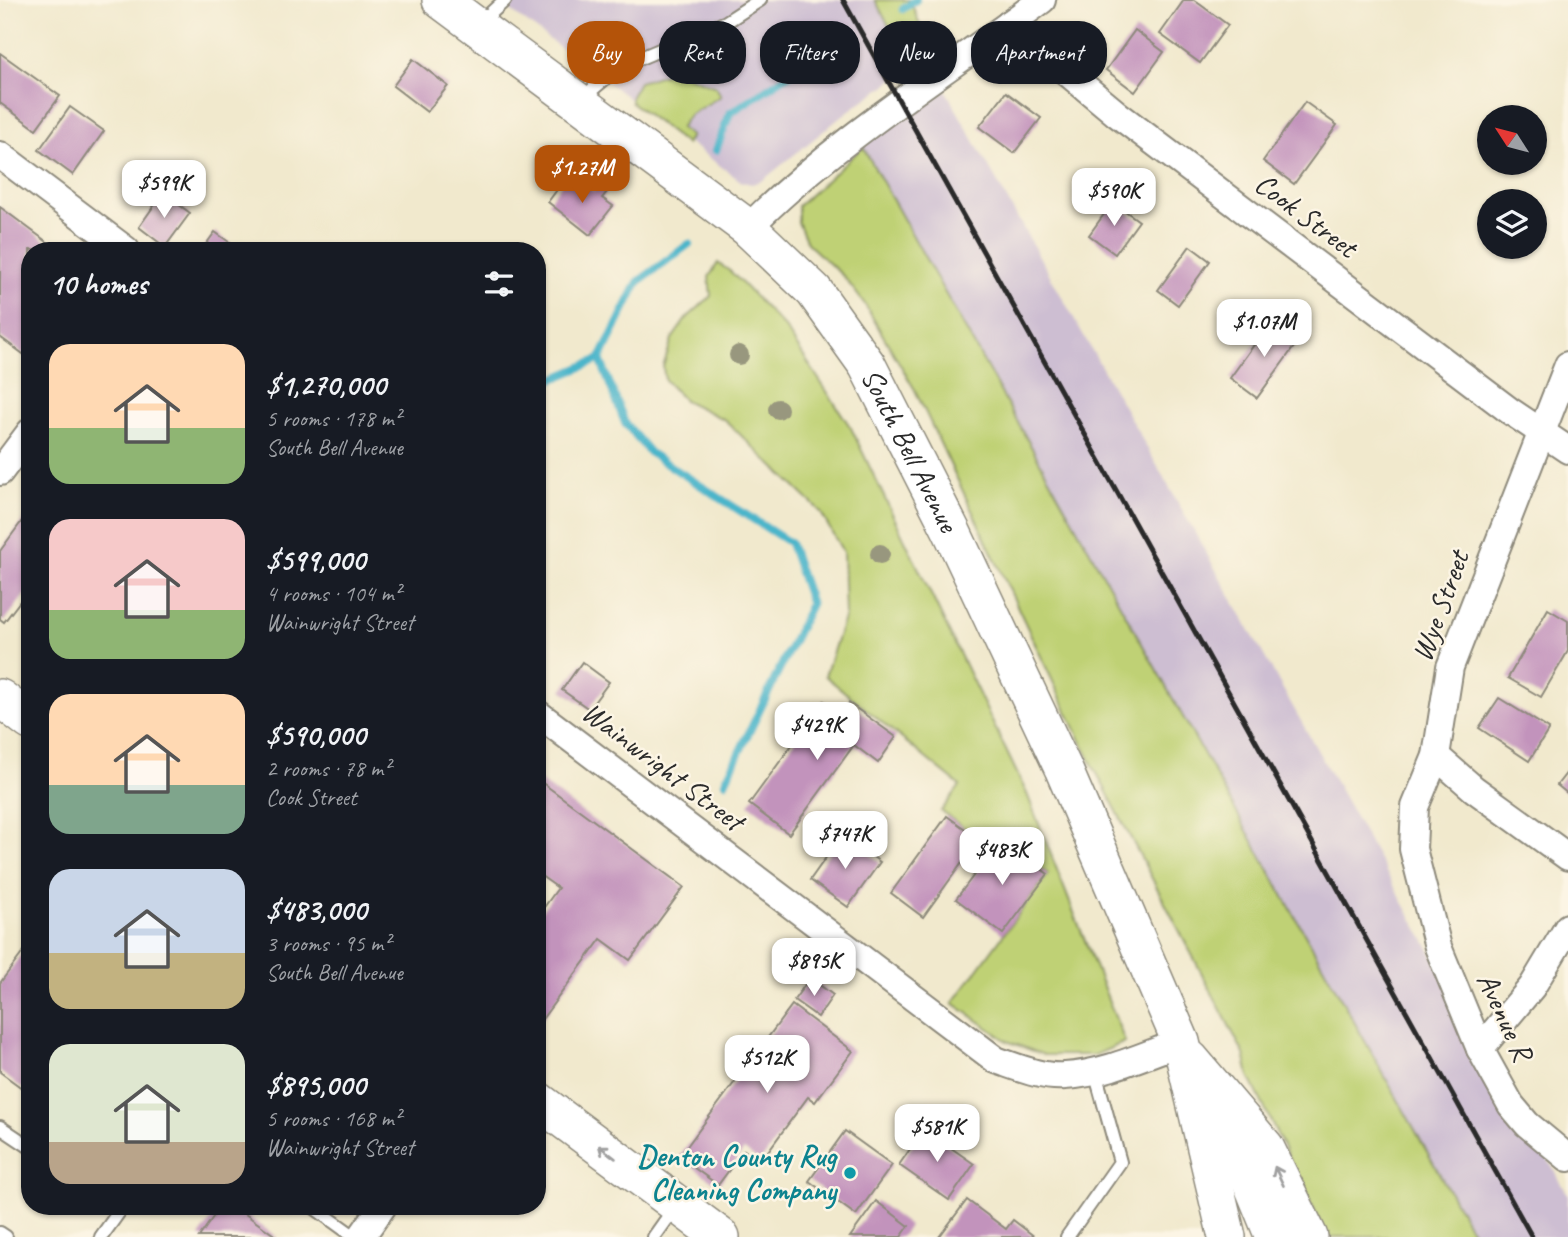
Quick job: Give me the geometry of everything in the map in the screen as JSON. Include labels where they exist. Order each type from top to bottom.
[{"type":"main road","name":"South Bell Avenue","points":[[441,0],[748,228],[814,291],[881,390],[1063,768],[1189,1056],[1221,1107],[1274,1237]]},
{"type":"main road","name":"South Bell Avenue","points":[[1189,1056],[1204,1143],[1227,1237]]},
{"type":"main road","name":"South Bell Avenue","points":[[1189,1056],[1265,1147],[1309,1237]]},
{"type":"main road","points":[[546,1107],[721,1237]]},
{"type":"main road","name":"South Bell Avenue","points":[[1204,1143],[1244,1237]]},
{"type":"street","points":[[1013,21],[1042,0]]},
{"type":"street","points":[[748,228],[799,181],[971,51]]},
{"type":"street","name":"Cook Street","points":[[1081,84],[1510,411],[1568,450]]},
{"type":"street","points":[[0,155],[115,242]]},
{"type":"street","name":"Wye Street","points":[[1420,878],[1413,849],[1415,807],[1436,756],[1450,667],[1568,365]]},
{"type":"street","points":[[0,472],[21,444]]},
{"type":"street","name":"Wainwright Street","points":[[546,720],[996,1060],[1028,1071],[1063,1077],[1189,1056]]},
{"type":"street","points":[[1436,756],[1474,789],[1568,857]]},
{"type":"street","name":"Avenue R","points":[[1420,878],[1438,947],[1480,1049],[1511,1105],[1527,1124],[1568,1158]]},
{"type":"street","points":[[1480,1049],[1532,988],[1568,927]]},
{"type":"street","points":[[361,1237],[377,1215]]},
{"type":"lane","points":[[476,26],[505,0]]},
{"type":"lane","points":[[578,102],[619,67],[726,22],[760,0]]},
{"type":"lane","points":[[1067,1237],[1120,1162],[1095,1072]]},
{"type":"lane","points":[[0,1127],[21,1141]]},
{"type":"lane","points":[[654,1237],[677,1204]]},
{"type":"lane","points":[[102,1237],[116,1215]]},
{"type":"lane","points":[[324,1215],[355,1237]]},
{"type":"lane","points":[[0,1233],[6,1237]]},
{"type":"shaded area","points":[[496,0],[875,0],[886,21],[874,21],[874,84],[888,84],[847,112],[763,180],[752,184],[742,182],[610,84],[645,84],[645,21],[567,21],[567,53]]},
{"type":"shaded area","points":[[942,84],[1568,1195],[1568,1237],[1475,1237],[863,147]]},
{"type":"green space","points":[[875,0],[910,0],[919,21],[886,21]]},
{"type":"green space","points":[[659,76],[659,84],[708,84],[716,87],[721,96],[689,115],[680,128],[691,136],[686,144],[631,102],[631,96],[638,84],[645,84],[645,80]]},
{"type":"green space","points":[[863,147],[1475,1237],[1327,1237],[1249,1076],[1244,1054],[1090,760],[915,390],[864,303],[844,277],[807,243],[798,222],[798,206]]},
{"type":"green space","points":[[718,263],[731,272],[785,328],[851,428],[1027,794],[1125,1042],[1095,1055],[1044,1055],[1007,1041],[953,1003],[1048,874],[1001,838],[992,849],[941,811],[960,786],[825,676],[845,615],[843,552],[820,511],[725,420],[684,400],[665,380],[663,367],[672,339],[686,319],[711,296],[709,277]]},
{"type":"building","points":[[1184,0],[1194,0],[1228,25],[1200,63],[1160,34]]},
{"type":"building","points":[[1135,30],[1164,52],[1135,92],[1107,69]]},
{"type":"building","points":[[0,53],[60,96],[36,129],[0,103]]},
{"type":"building","points":[[413,59],[448,86],[427,112],[393,86]]},
{"type":"building","points":[[1006,92],[1041,118],[1014,153],[979,127]]},
{"type":"building","points":[[1305,102],[1337,125],[1294,184],[1263,161]]},
{"type":"building","points":[[70,107],[104,131],[73,175],[39,150]]},
{"type":"building","points":[[565,179],[578,189],[583,183],[593,191],[598,185],[607,192],[602,198],[613,206],[590,235],[548,202]]},
{"type":"building","points":[[163,193],[190,213],[169,242],[158,242],[139,227]]},
{"type":"building","points":[[1113,202],[1139,221],[1115,254],[1089,235]]},
{"type":"building","points":[[0,207],[47,242],[21,242],[21,352],[0,337]]},
{"type":"building","points":[[215,232],[229,242],[208,242]]},
{"type":"building","points":[[1190,246],[1210,261],[1178,305],[1158,290]]},
{"type":"building","points":[[1272,320],[1299,340],[1257,398],[1230,378]]},
{"type":"building","points":[[21,522],[21,600],[4,622],[0,619],[0,551]]},
{"type":"building","points":[[1548,609],[1568,621],[1568,651],[1541,697],[1508,678]]},
{"type":"building","points":[[582,662],[609,682],[589,709],[562,690]]},
{"type":"building","points":[[1499,698],[1549,729],[1529,761],[1479,728]]},
{"type":"building","points":[[824,701],[841,713],[849,703],[896,737],[878,763],[854,745],[789,834],[749,804]]},
{"type":"building","points":[[1568,771],[1568,794],[1557,785]]},
{"type":"building","points":[[546,786],[684,887],[630,960],[601,939],[546,1014],[546,905],[558,888],[546,879]]},
{"type":"building","points":[[947,816],[979,839],[923,917],[891,893]]},
{"type":"building","points":[[842,835],[880,862],[848,907],[810,880]]},
{"type":"building","points":[[1001,839],[1048,874],[1003,934],[956,899]]},
{"type":"building","points":[[21,955],[21,1087],[0,1072],[0,983]]},
{"type":"building","points":[[810,978],[833,995],[818,1017],[794,1000]]},
{"type":"building","points":[[792,1005],[853,1051],[815,1102],[808,1097],[760,1162],[744,1150],[718,1185],[679,1157]]},
{"type":"building","points":[[924,1129],[974,1164],[949,1200],[899,1165]]},
{"type":"building","name":"Denton County Rug Cleaning Company","points":[[845,1131],[892,1165],[856,1215],[809,1181]]},
{"type":"building","points":[[967,1200],[1006,1229],[1013,1220],[1035,1237],[939,1237]]},
{"type":"building","points":[[876,1201],[909,1226],[901,1237],[850,1237]]},
{"type":"building","points":[[215,1215],[246,1215],[277,1237],[199,1237]]},
{"type":"waterway","points":[[903,9],[916,0]]},
{"type":"waterway","points":[[716,150],[730,113],[775,84]]},
{"type":"waterway","points":[[689,244],[638,282],[600,359],[625,423],[650,453],[790,543],[811,604],[725,782]]},
{"type":"waterway","points":[[546,382],[600,359]]},
{"type":"railway","points":[[843,0],[1532,1237]]},
{"type":"place","name":"Denton County Rug Cleaning Company","points":[[850,1173]]}]
